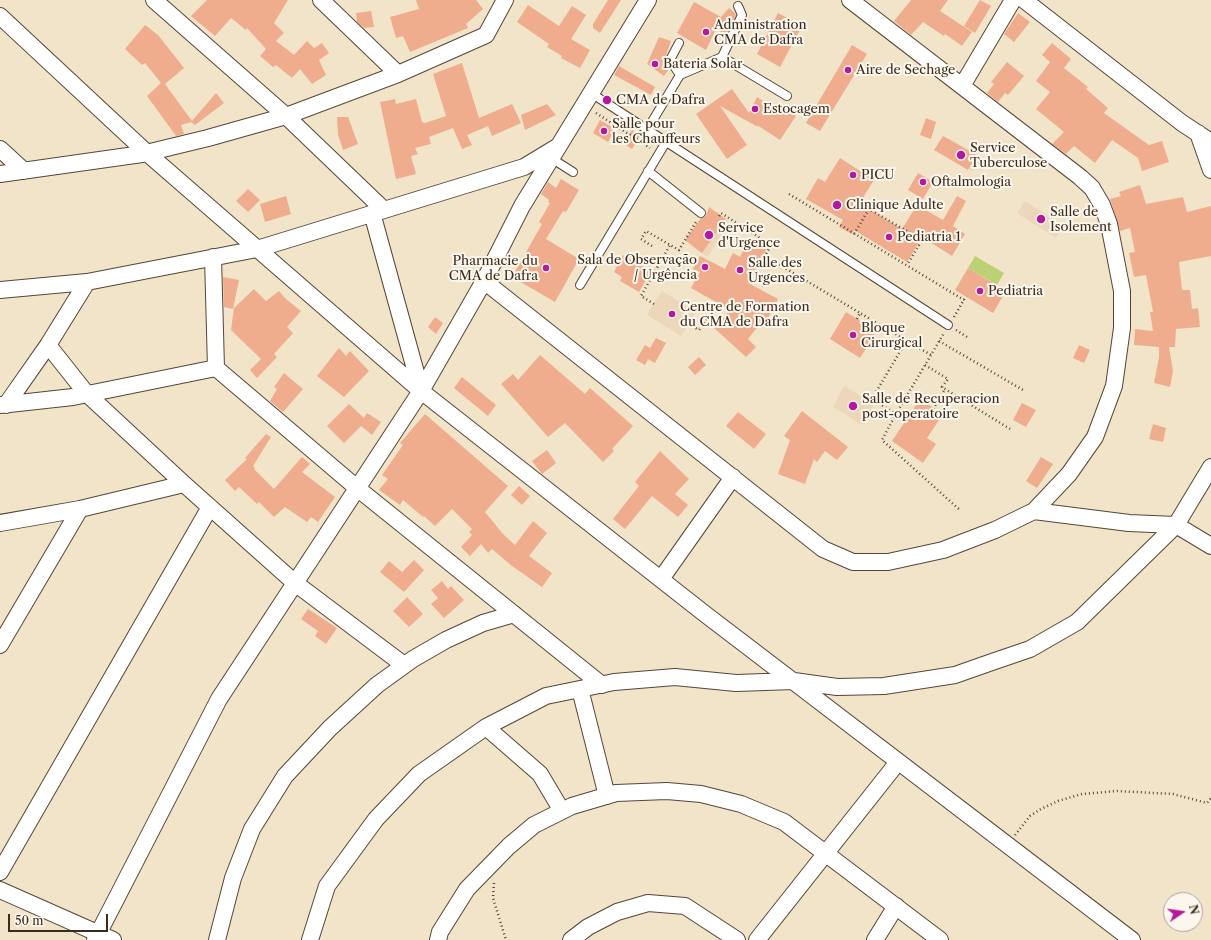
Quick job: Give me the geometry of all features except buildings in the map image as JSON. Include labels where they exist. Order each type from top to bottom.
[{"type":"street","points":[[154,0],[286,116],[377,211],[421,391]]},
{"type":"street","points":[[321,0],[398,74]]},
{"type":"street","points":[[0,174],[147,153],[286,116],[398,74],[486,35],[505,0]]},
{"type":"street","points":[[97,937],[219,699],[421,391],[484,281],[522,206],[648,0]]},
{"type":"street","points":[[484,281],[823,549],[853,562],[888,562],[943,550],[995,530],[1034,511],[1069,474],[1095,437],[1114,386],[1122,328],[1122,291],[1109,224],[1102,205],[1092,188],[1074,172],[850,0]]},
{"type":"street","points":[[962,86],[1012,0]]},
{"type":"street","points":[[1024,0],[1108,66],[1204,138],[1211,170]]},
{"type":"street","points":[[0,16],[147,153],[421,391],[794,682],[1132,940]]},
{"type":"street","points":[[0,149],[24,171]]},
{"type":"street","points":[[0,290],[87,282],[257,249],[524,167],[555,152]]},
{"type":"street","points":[[213,257],[216,368],[357,488],[602,685]]},
{"type":"street","points":[[3,405],[48,345],[87,282]]},
{"type":"street","points":[[48,345],[86,393],[184,484],[295,583],[404,665]]},
{"type":"street","points":[[3,405],[73,397],[86,393],[216,368]]},
{"type":"street","points":[[310,940],[327,886],[376,819],[419,774],[486,727],[546,696],[602,685],[675,677],[736,683],[794,682],[837,687],[884,686],[955,675],[1030,649],[1076,622],[1176,525],[1211,467]]},
{"type":"street","points":[[661,579],[733,477]]},
{"type":"street","points":[[0,524],[80,509],[184,484]]},
{"type":"street","points":[[0,872],[210,507]]},
{"type":"street","points":[[0,645],[80,509]]},
{"type":"street","points":[[1034,511],[1129,523],[1176,525],[1211,546]]},
{"type":"street","points":[[217,940],[233,878],[252,829],[285,776],[330,728],[377,685],[404,665],[446,640],[483,623],[514,614]]},
{"type":"street","points":[[580,689],[607,796]]},
{"type":"street","points":[[486,727],[540,774],[562,811]]},
{"type":"street","points":[[757,940],[827,854],[898,762]]},
{"type":"street","points":[[438,940],[440,932],[467,889],[509,846],[534,824],[562,811],[616,793],[667,791],[701,794],[741,804],[784,822],[940,940]]},
{"type":"street","points":[[0,890],[97,937],[113,940]]},
{"type":"street","points":[[571,940],[588,927],[617,912],[648,903],[685,906],[737,940]]},
{"type":"street","points":[[875,940],[896,906]]},
{"type":"lane","points":[[647,130],[680,75],[722,57],[742,15],[738,6]]},
{"type":"lane","points":[[679,43],[670,60],[680,75]]},
{"type":"lane","points":[[722,57],[787,96]]},
{"type":"lane","points":[[587,99],[647,130],[948,325]]},
{"type":"lane","points":[[580,285],[666,142]]},
{"type":"lane","points":[[555,152],[573,172]]},
{"type":"lane","points":[[648,171],[701,213]]},
{"type":"path","points":[[587,99],[659,154]]},
{"type":"path","points":[[789,194],[854,234],[965,298],[882,440],[961,511]]},
{"type":"path","points":[[854,234],[869,209],[922,240],[907,265]]},
{"type":"path","points":[[719,216],[721,213],[771,245],[765,256],[931,355]]},
{"type":"path","points":[[652,246],[641,239],[646,230],[679,250],[697,221],[700,223]]},
{"type":"path","points":[[654,304],[641,296],[670,245]]},
{"type":"path","points":[[688,324],[699,330],[719,304]]},
{"type":"path","points":[[857,319],[860,313]]},
{"type":"path","points":[[907,340],[871,401],[906,420],[909,416]]},
{"type":"path","points":[[939,341],[1023,390]]},
{"type":"path","points":[[925,365],[948,379],[942,387],[1010,429]]},
{"type":"path","points":[[933,409],[945,389]]},
{"type":"path","points":[[1008,845],[1030,816],[1058,801],[1082,794],[1117,791],[1173,794],[1207,803],[1211,798]]},
{"type":"path","points":[[494,882],[493,898],[506,940]]},
{"type":"shaded area","name":"Service Tuberculose","points":[[949,138],[981,157],[973,171],[940,153]]},
{"type":"shaded area","name":"Salle de Isolement","points":[[1025,201],[1064,226],[1056,238],[1017,213]]},
{"type":"shaded area","name":"Service d'Urgence","points":[[716,214],[729,222],[708,257],[690,246],[707,216]]},
{"type":"shaded area","name":"Centre de Formation du CMA de Dafra","points":[[662,291],[696,312],[681,336],[647,315]]},
{"type":"shaded area","name":"Salle de Recuperacion post-operatoire","points":[[844,386],[874,404],[862,425],[833,407]]},
{"type":"green space","points":[[975,256],[1004,273],[997,285],[968,268]]},
{"type":"place","name":"Administration CMA de Dafra","points":[[706,32]]},
{"type":"place","name":"Bateria Solar","points":[[655,64]]},
{"type":"place","name":"Aire de Sechage","points":[[848,70]]},
{"type":"place","name":"CMA de Dafra","points":[[607,100]]},
{"type":"place","name":"Estocagem","points":[[755,109]]},
{"type":"place","name":"Salle pour les Chauffeurs","points":[[604,131]]},
{"type":"place","name":"Service Tuberculose","points":[[961,155]]},
{"type":"place","name":"PICU","points":[[853,175]]},
{"type":"place","name":"Oftalmologia","points":[[923,182]]},
{"type":"place","name":"Clinique Adulte","points":[[837,205]]},
{"type":"place","name":"Salle de Isolement","points":[[1041,219]]},
{"type":"place","name":"Service d'Urgence","points":[[709,235]]},
{"type":"place","name":"Pediatria 1","points":[[889,237]]},
{"type":"place","name":"Sala de Observação / Urgência","points":[[705,267]]},
{"type":"place","name":"Pharmacie du CMA de Dafra","points":[[546,268]]},
{"type":"place","name":"Salle des Urgences","points":[[740,270]]},
{"type":"place","name":"Pediatria","points":[[980,291]]},
{"type":"place","name":"Centre de Formation du CMA de Dafra","points":[[672,314]]},
{"type":"place","name":"Bloque Cirurgical","points":[[853,335]]},
{"type":"place","name":"Salle de Recuperacion post-operatoire","points":[[853,406]]}]
